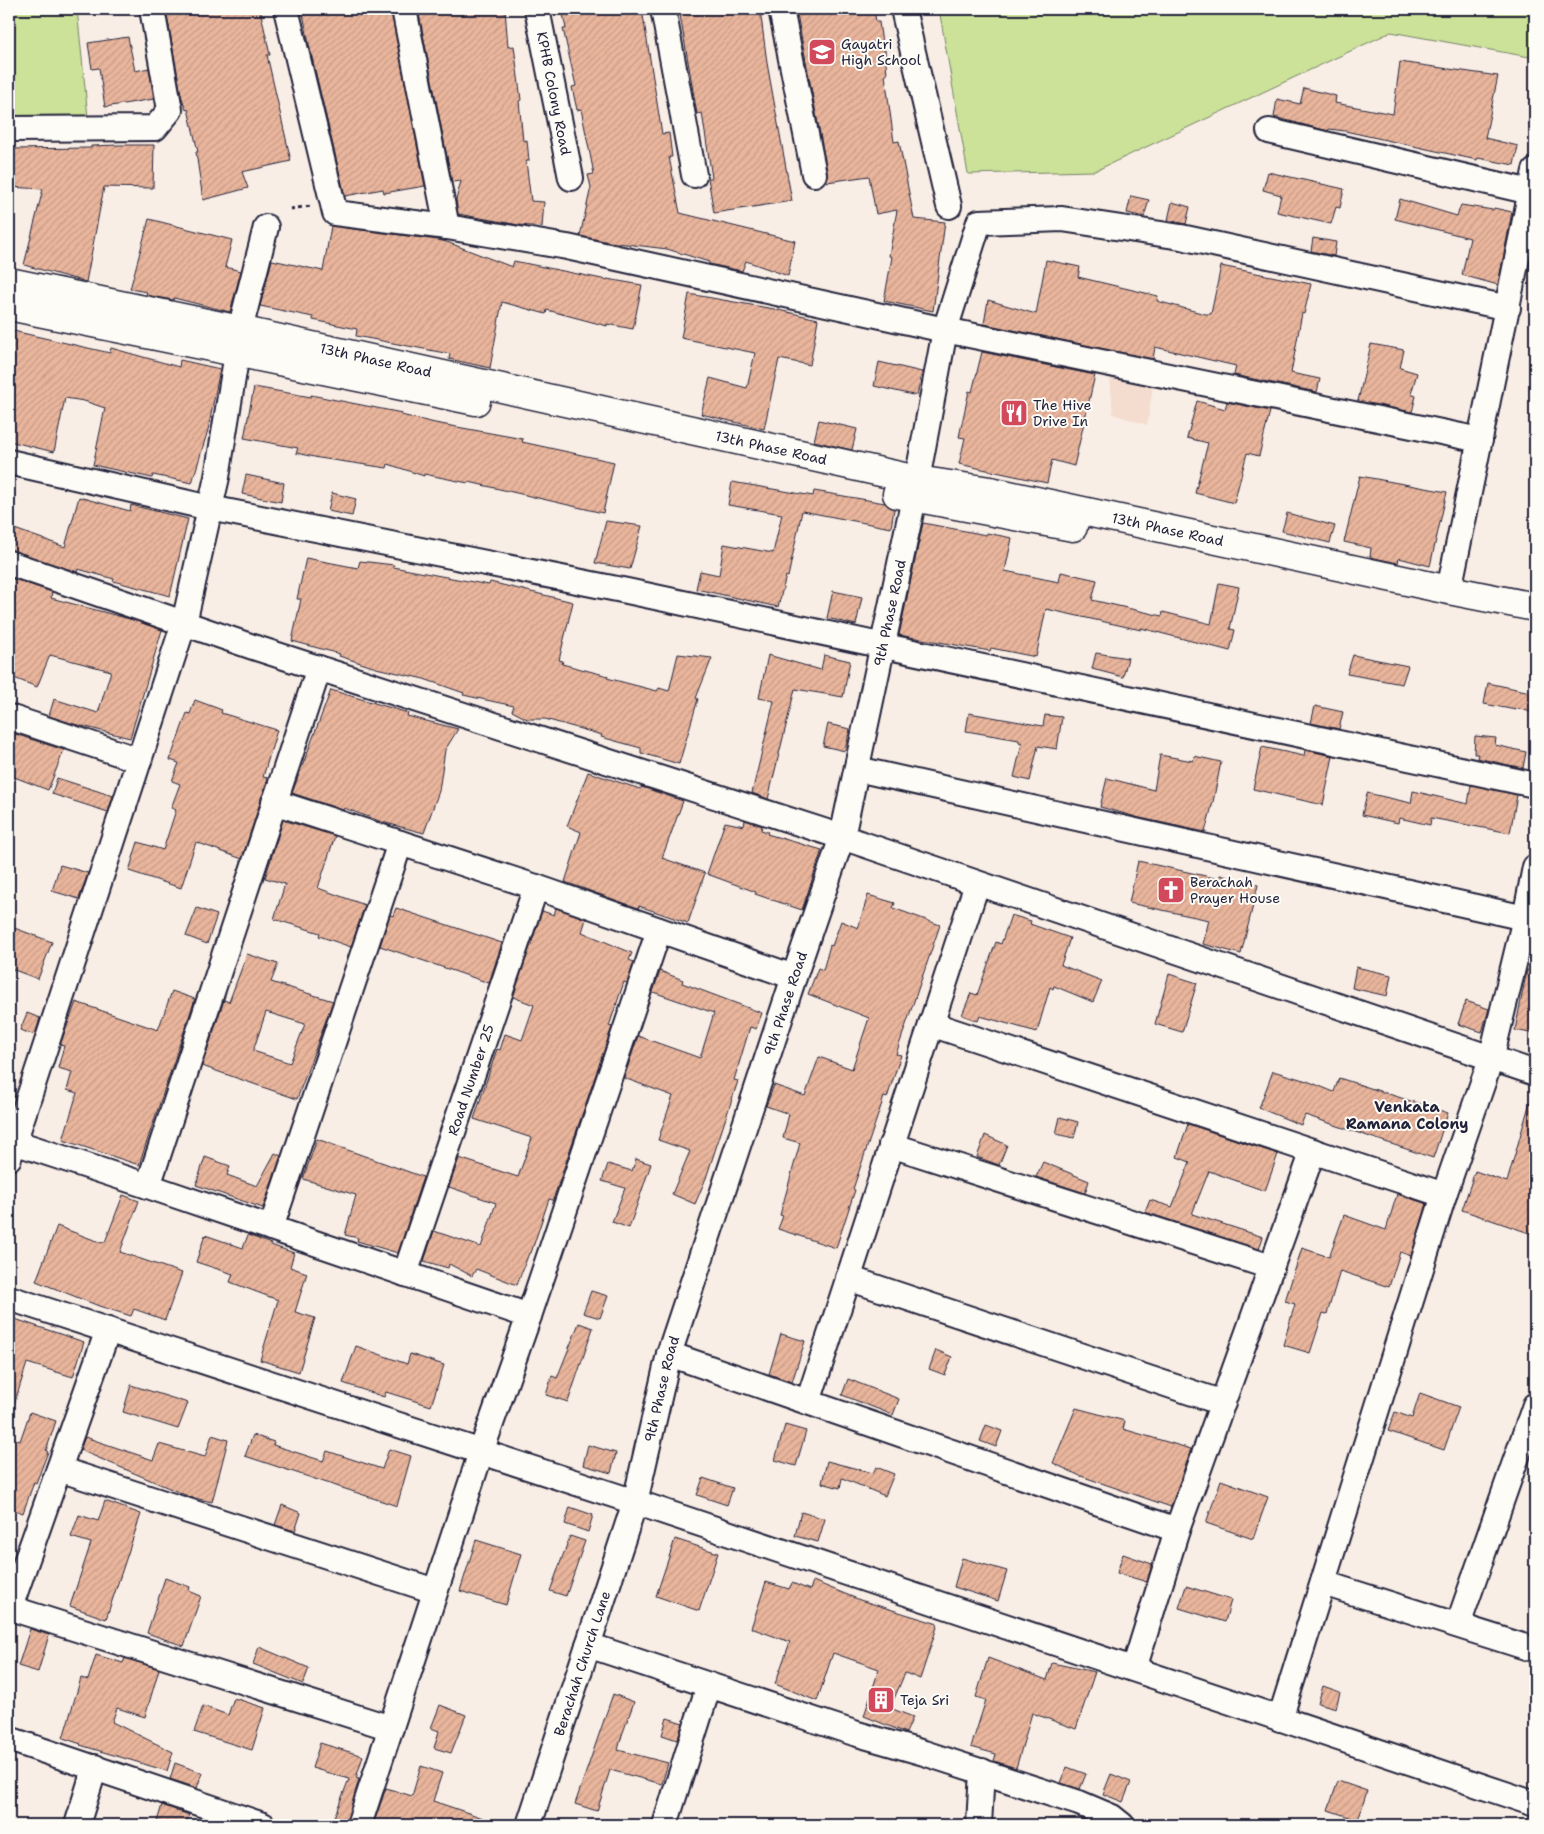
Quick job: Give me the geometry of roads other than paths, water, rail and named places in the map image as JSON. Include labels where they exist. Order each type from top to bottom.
[{"type":"street","points":[[9,128],[155,128],[170,110],[152,9]]},
{"type":"street","points":[[286,9],[336,213],[447,227],[566,248],[945,330],[1480,440]]},
{"type":"street","points":[[404,9],[447,227]]},
{"type":"street","name":"KPHB Colony Road","points":[[537,9],[571,178]]},
{"type":"street","points":[[663,9],[694,175]]},
{"type":"street","points":[[781,9],[814,174]]},
{"type":"street","points":[[903,9],[949,206]]},
{"type":"street","points":[[1269,131],[1533,182],[1449,590]]},
{"type":"street","name":"9th Phase Road","points":[[635,1502],[669,1354],[842,837],[883,647],[945,330],[979,222],[1062,219],[1180,237],[1508,308]]},
{"type":"street","points":[[266,227],[239,342],[217,477],[184,623],[11,1150],[148,1186],[528,1316]]},
{"type":"street","name":"13th Phase Road","points":[[9,282],[151,323],[325,360],[495,404],[915,489],[1535,607]]},
{"type":"street","name":"13th Phase Road","points":[[9,306],[151,323]]},
{"type":"street","points":[[9,462],[210,508],[626,591],[1535,785]]},
{"type":"street","name":"13th Phase Road","points":[[986,501],[1066,526],[1535,620]]},
{"type":"street","points":[[9,563],[319,668],[842,837],[1535,1073]]},
{"type":"street","points":[[148,1186],[319,668]]},
{"type":"street","points":[[9,717],[139,760]]},
{"type":"street","points":[[857,769],[1525,918]]},
{"type":"street","points":[[274,802],[536,887],[794,976]]},
{"type":"street","points":[[271,1228],[400,843]]},
{"type":"street","points":[[1280,1719],[1444,1195],[1491,1059],[1525,918],[1535,867]]},
{"type":"street","points":[[808,1402],[976,884]]},
{"type":"street","name":"Road Number 25","points":[[405,1274],[536,887]]},
{"type":"street","points":[[359,1825],[480,1452],[659,930]]},
{"type":"street","points":[[931,1024],[1444,1195]]},
{"type":"street","points":[[891,1145],[1271,1267]]},
{"type":"street","points":[[1134,1669],[1177,1530],[1313,1151]]},
{"type":"street","points":[[848,1278],[1223,1403]]},
{"type":"street","points":[[9,1298],[635,1502],[1535,1804]]},
{"type":"street","points":[[108,1330],[9,1609],[391,1728]]},
{"type":"street","points":[[669,1354],[1177,1530]]},
{"type":"street","points":[[1458,1625],[1535,1405]]},
{"type":"street","points":[[59,1469],[435,1591]]},
{"type":"street","name":"Berachah Church Lane","points":[[529,1825],[635,1502]]},
{"type":"street","points":[[1322,1583],[1535,1650]]},
{"type":"street","points":[[588,1645],[854,1733],[982,1771],[1079,1803],[1112,1817],[1122,1825]]},
{"type":"street","points":[[665,1825],[709,1685]]},
{"type":"street","points":[[9,1738],[95,1767],[208,1816],[263,1825]]},
{"type":"street","points":[[77,1825],[95,1767]]},
{"type":"street","points":[[978,1825],[982,1771]]},
{"type":"place","name":"Gayatri High School","points":[[822,52]]},
{"type":"place","name":"The Hive Drive In","points":[[1014,413]]},
{"type":"place","name":"Berachah Prayer House","points":[[1171,890]]},
{"type":"place","name":"Teja Sri","points":[[881,1700]]},
{"type":"district","name":"Venkata Ramana Colony","points":[[1407,1116]]}]
